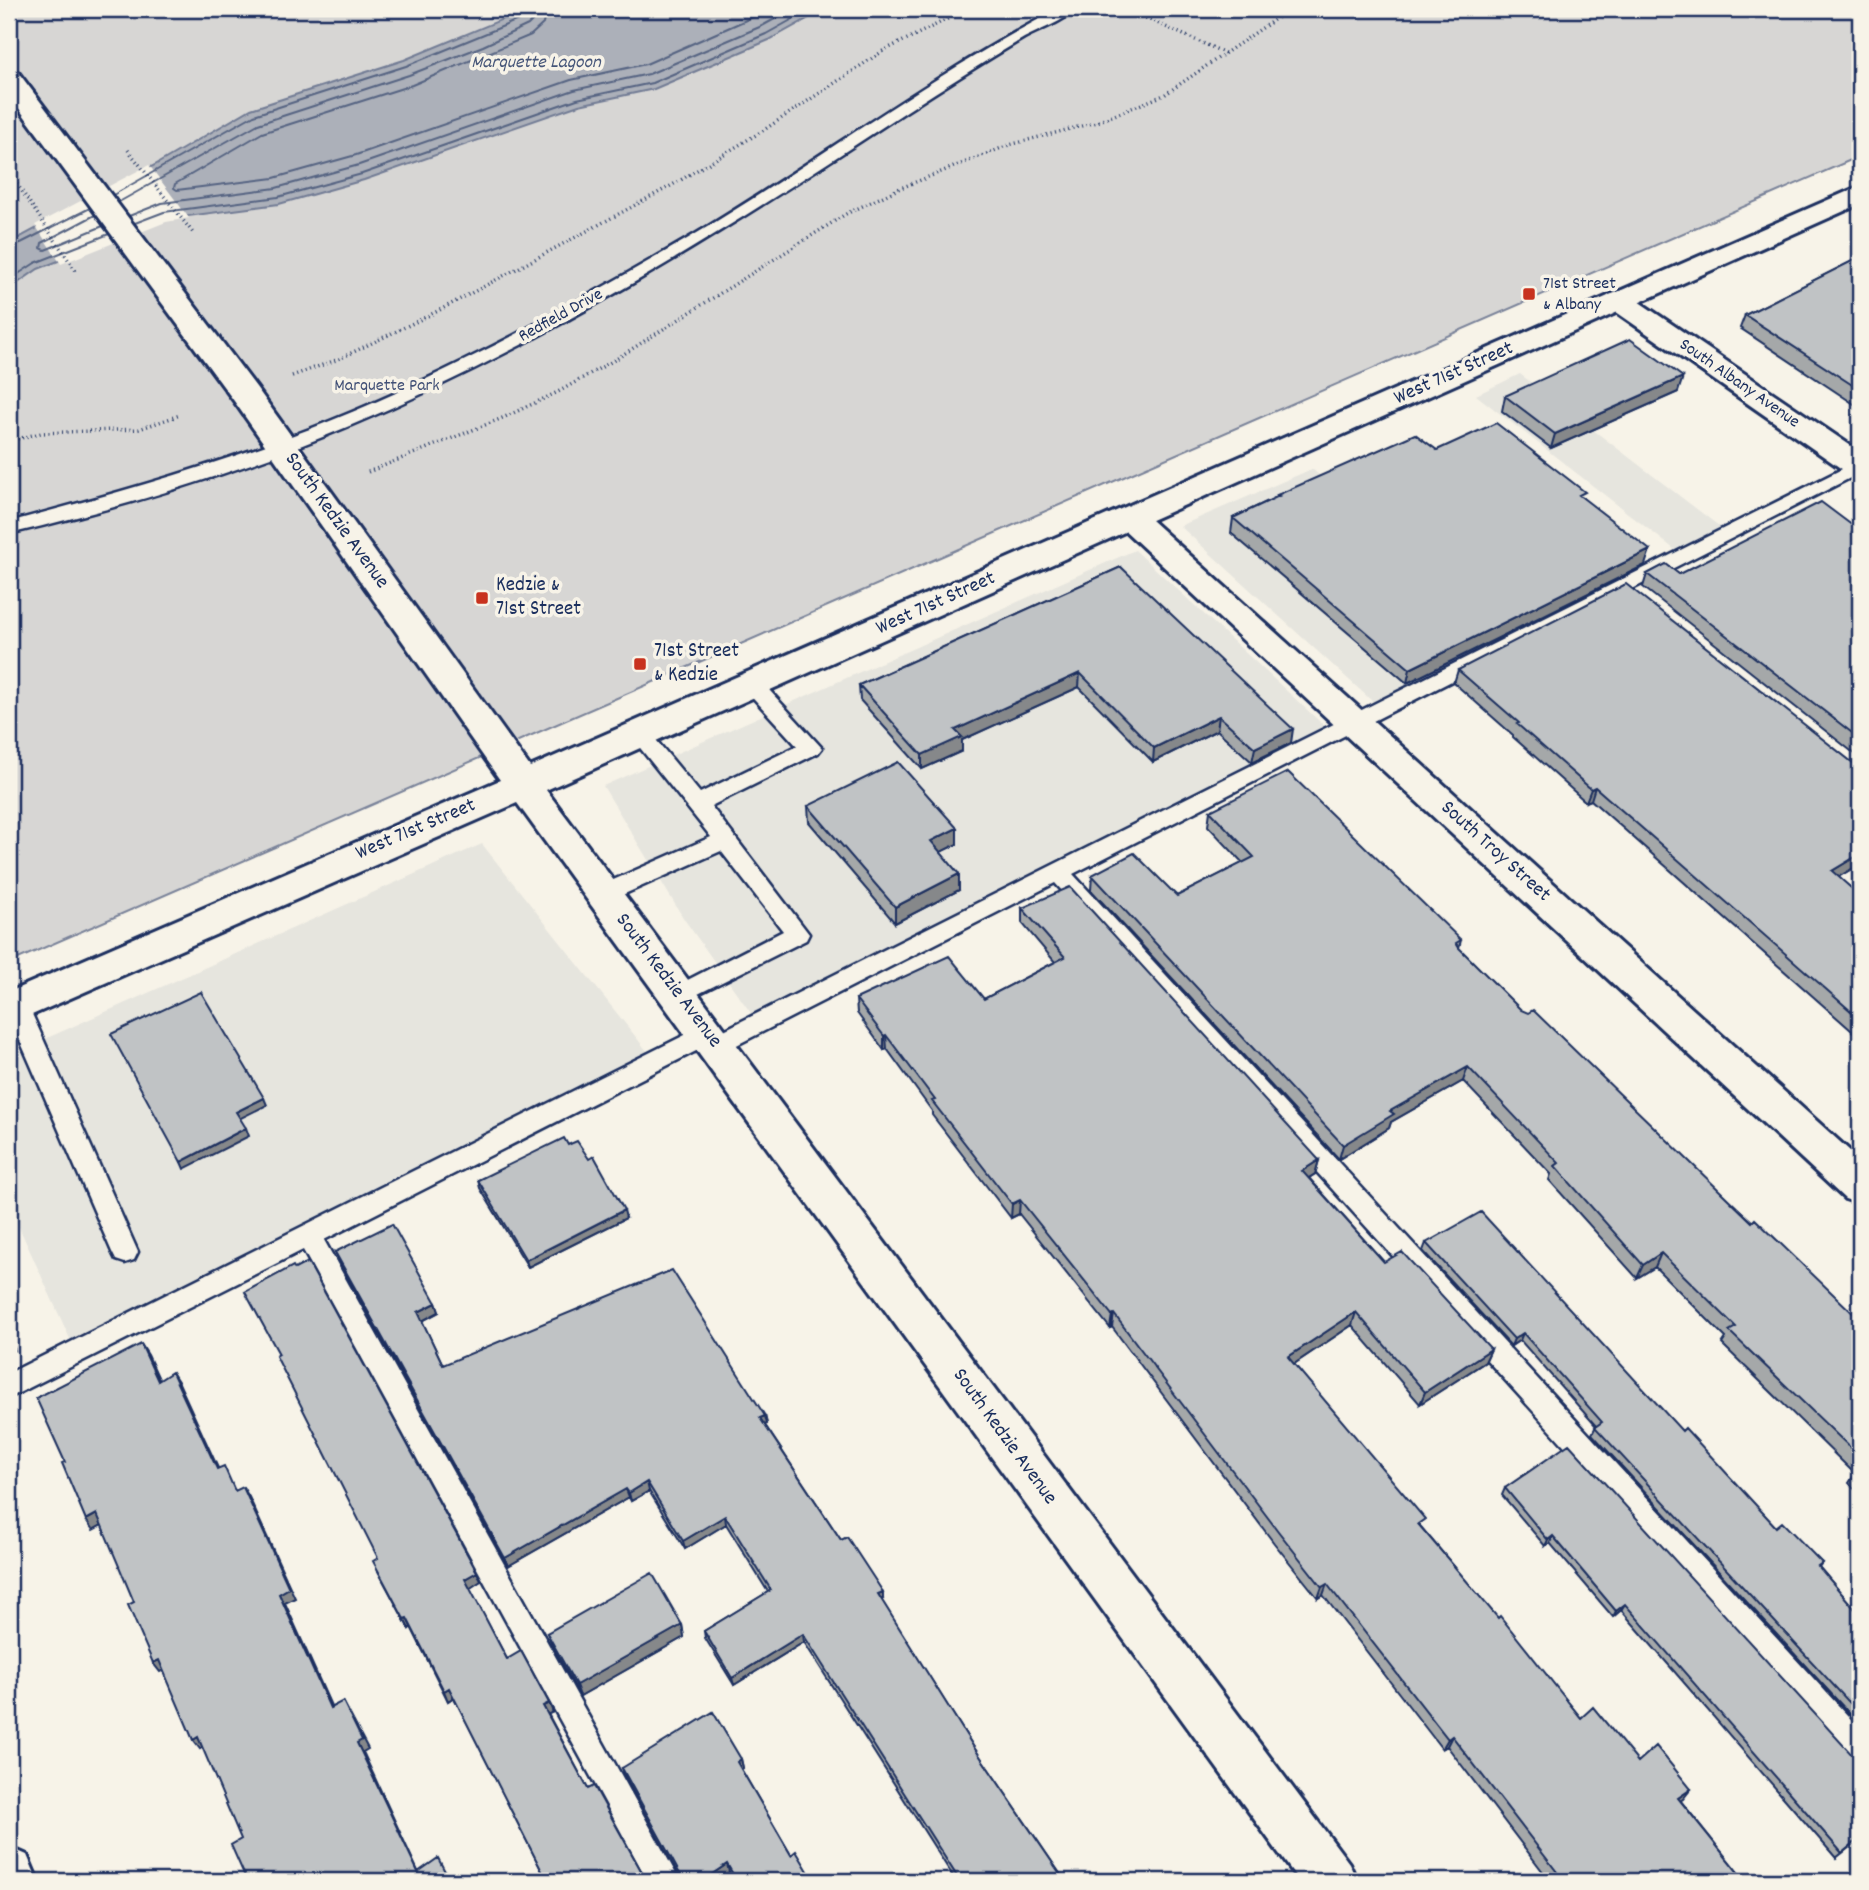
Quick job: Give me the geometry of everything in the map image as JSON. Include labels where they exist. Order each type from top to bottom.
[{"type":"main road","name":"South Kedzie Avenue","points":[[9,77],[282,446],[603,894],[1331,1881]]},
{"type":"main road","name":"West 71st Street","points":[[12,1007],[752,685],[1860,194]]},
{"type":"main road","name":"South Albany Avenue","points":[[1619,301],[1860,467]]},
{"type":"main road","name":"South Troy Street","points":[[1130,518],[1860,1186]]},
{"type":"main road","points":[[9,1872],[12,1881]]},
{"type":"lane","name":"Redfield Drive","points":[[9,528],[150,491],[282,446],[382,406],[495,352],[736,216],[1001,43],[1069,9]]},
{"type":"lane","points":[[9,1386],[308,1235],[1058,872],[1860,467]]},
{"type":"lane","points":[[1624,586],[1645,603]]},
{"type":"lane","points":[[697,804],[811,748],[752,685]]},
{"type":"lane","points":[[640,734],[798,934],[678,995]]},
{"type":"lane","points":[[603,894],[725,840]]},
{"type":"lane","points":[[1058,872],[1860,1751]]},
{"type":"lane","points":[[12,1007],[125,1252]]},
{"type":"lane","points":[[308,1235],[665,1881]]},
{"type":"path","points":[[292,376],[339,359],[438,312],[669,187],[764,130],[883,51],[968,9]]},
{"type":"path","points":[[1125,9],[1225,53]]},
{"type":"path","points":[[368,472],[505,417],[558,392],[867,204],[1009,145],[1097,122],[1164,95],[1192,79],[1290,9]]},
{"type":"path","points":[[128,150],[193,233]]},
{"type":"path","points":[[17,184],[76,271]]},
{"type":"path","points":[[9,441],[41,433],[139,429],[180,415]]},
{"type":"shaded area","points":[[1520,374],[1728,533],[1683,556],[1476,395]]},
{"type":"shaded area","points":[[1312,469],[1514,641],[1381,709],[1180,526]]},
{"type":"shaded area","points":[[1135,550],[1332,733],[758,1023],[684,919],[603,786]]},
{"type":"shaded area","points":[[482,844],[655,1061],[76,1352],[9,1205],[9,1055]]},
{"type":"green space","name":"Marquette Park","points":[[9,9],[1860,9],[1860,156],[9,963]]},
{"type":"water","name":"Marquette Lagoon","points":[[527,9],[825,9],[769,40],[654,89],[579,105],[364,180],[279,204],[165,219],[38,269],[9,289],[9,243],[155,165],[251,109],[404,60]]},
{"type":"pier","points":[[149,165],[189,218],[166,222],[61,264],[35,225]]},
{"type":"building","points":[[1860,257],[1860,390],[1745,315]]},
{"type":"building","points":[[1630,339],[1683,377],[1555,434],[1505,396]]},
{"type":"building","points":[[1496,423],[1585,492],[1579,495],[1650,550],[1410,669],[1233,518],[1279,496],[1277,495],[1415,434],[1437,450]]},
{"type":"building","points":[[1821,502],[1857,529],[1852,533],[1860,538],[1860,739],[1647,574],[1666,564],[1679,574]]},
{"type":"building","points":[[1121,567],[1293,729],[1255,748],[1219,716],[1154,748],[1080,673],[955,730],[962,737],[922,755],[859,685]]},
{"type":"building","points":[[1626,584],[1860,767],[1860,854],[1832,871],[1860,896],[1860,1019],[1595,787],[1591,789],[1458,670]]},
{"type":"building","points":[[898,762],[957,828],[931,841],[959,874],[895,907],[808,806]]},
{"type":"building","points":[[1288,772],[1461,940],[1456,943],[1459,948],[1521,1010],[1528,1013],[1533,1010],[1752,1222],[1755,1219],[1860,1320],[1860,1457],[1729,1331],[1736,1327],[1661,1253],[1643,1265],[1555,1166],[1559,1163],[1468,1067],[1390,1111],[1394,1114],[1343,1145],[1092,875],[1134,853],[1177,896],[1254,857],[1210,811]]},
{"type":"building","points":[[1070,887],[1319,1160],[1302,1171],[1384,1262],[1402,1252],[1491,1349],[1425,1392],[1356,1312],[1288,1357],[1425,1519],[1418,1524],[1498,1618],[1500,1616],[1581,1718],[1593,1707],[1638,1762],[1656,1746],[1691,1789],[1678,1798],[1745,1881],[1564,1881],[1452,1736],[1448,1739],[1327,1584],[1322,1587],[1114,1314],[1112,1315],[1020,1200],[1012,1204],[856,999],[949,956],[984,999],[1065,957],[1022,908]]},
{"type":"building","points":[[201,992],[264,1098],[236,1112],[246,1128],[181,1162],[111,1034]]},
{"type":"building","points":[[564,1138],[568,1145],[577,1141],[589,1159],[594,1156],[624,1210],[526,1260],[478,1180]]},
{"type":"building","points":[[1481,1212],[1682,1431],[1685,1428],[1776,1527],[1782,1522],[1822,1563],[1818,1566],[1860,1615],[1860,1714],[1595,1427],[1602,1422],[1523,1333],[1514,1339],[1426,1243]]},
{"type":"building","points":[[392,1224],[436,1303],[418,1312],[443,1365],[672,1270],[765,1416],[760,1418],[841,1540],[847,1537],[883,1592],[878,1594],[973,1746],[1065,1881],[960,1881],[803,1634],[732,1678],[704,1631],[771,1590],[725,1516],[683,1541],[647,1482],[629,1493],[626,1489],[505,1558],[335,1252]]},
{"type":"building","points":[[308,1262],[477,1572],[465,1579],[507,1659],[521,1651],[549,1703],[543,1706],[588,1789],[594,1786],[643,1874],[680,1874],[622,1768],[713,1712],[741,1759],[737,1762],[791,1855],[796,1851],[814,1881],[737,1881],[727,1864],[702,1881],[547,1881],[449,1688],[444,1691],[407,1618],[404,1619],[373,1561],[378,1558],[276,1356],[279,1354],[245,1292],[293,1266],[295,1269]]},
{"type":"building","points":[[141,1344],[158,1381],[172,1372],[217,1469],[224,1466],[235,1491],[243,1487],[289,1588],[279,1594],[330,1708],[343,1701],[362,1740],[357,1743],[418,1872],[438,1858],[450,1881],[247,1881],[231,1845],[241,1839],[198,1737],[193,1740],[159,1660],[153,1663],[128,1605],[134,1602],[97,1514],[86,1520],[62,1463],[65,1462],[36,1398]]},
{"type":"building","points":[[1569,1444],[1854,1757],[1860,1760],[1860,1838],[1842,1853],[1625,1604],[1616,1611],[1553,1536],[1548,1540],[1505,1488]]},
{"type":"building","points":[[652,1573],[682,1625],[576,1685],[547,1633]]},
{"type":"place","name":"71st Street & Albany","points":[[1529,294]]},
{"type":"place","name":"Kedzie & 71st Street","points":[[482,598]]},
{"type":"place","name":"71st Street & Kedzie","points":[[640,664]]}]
